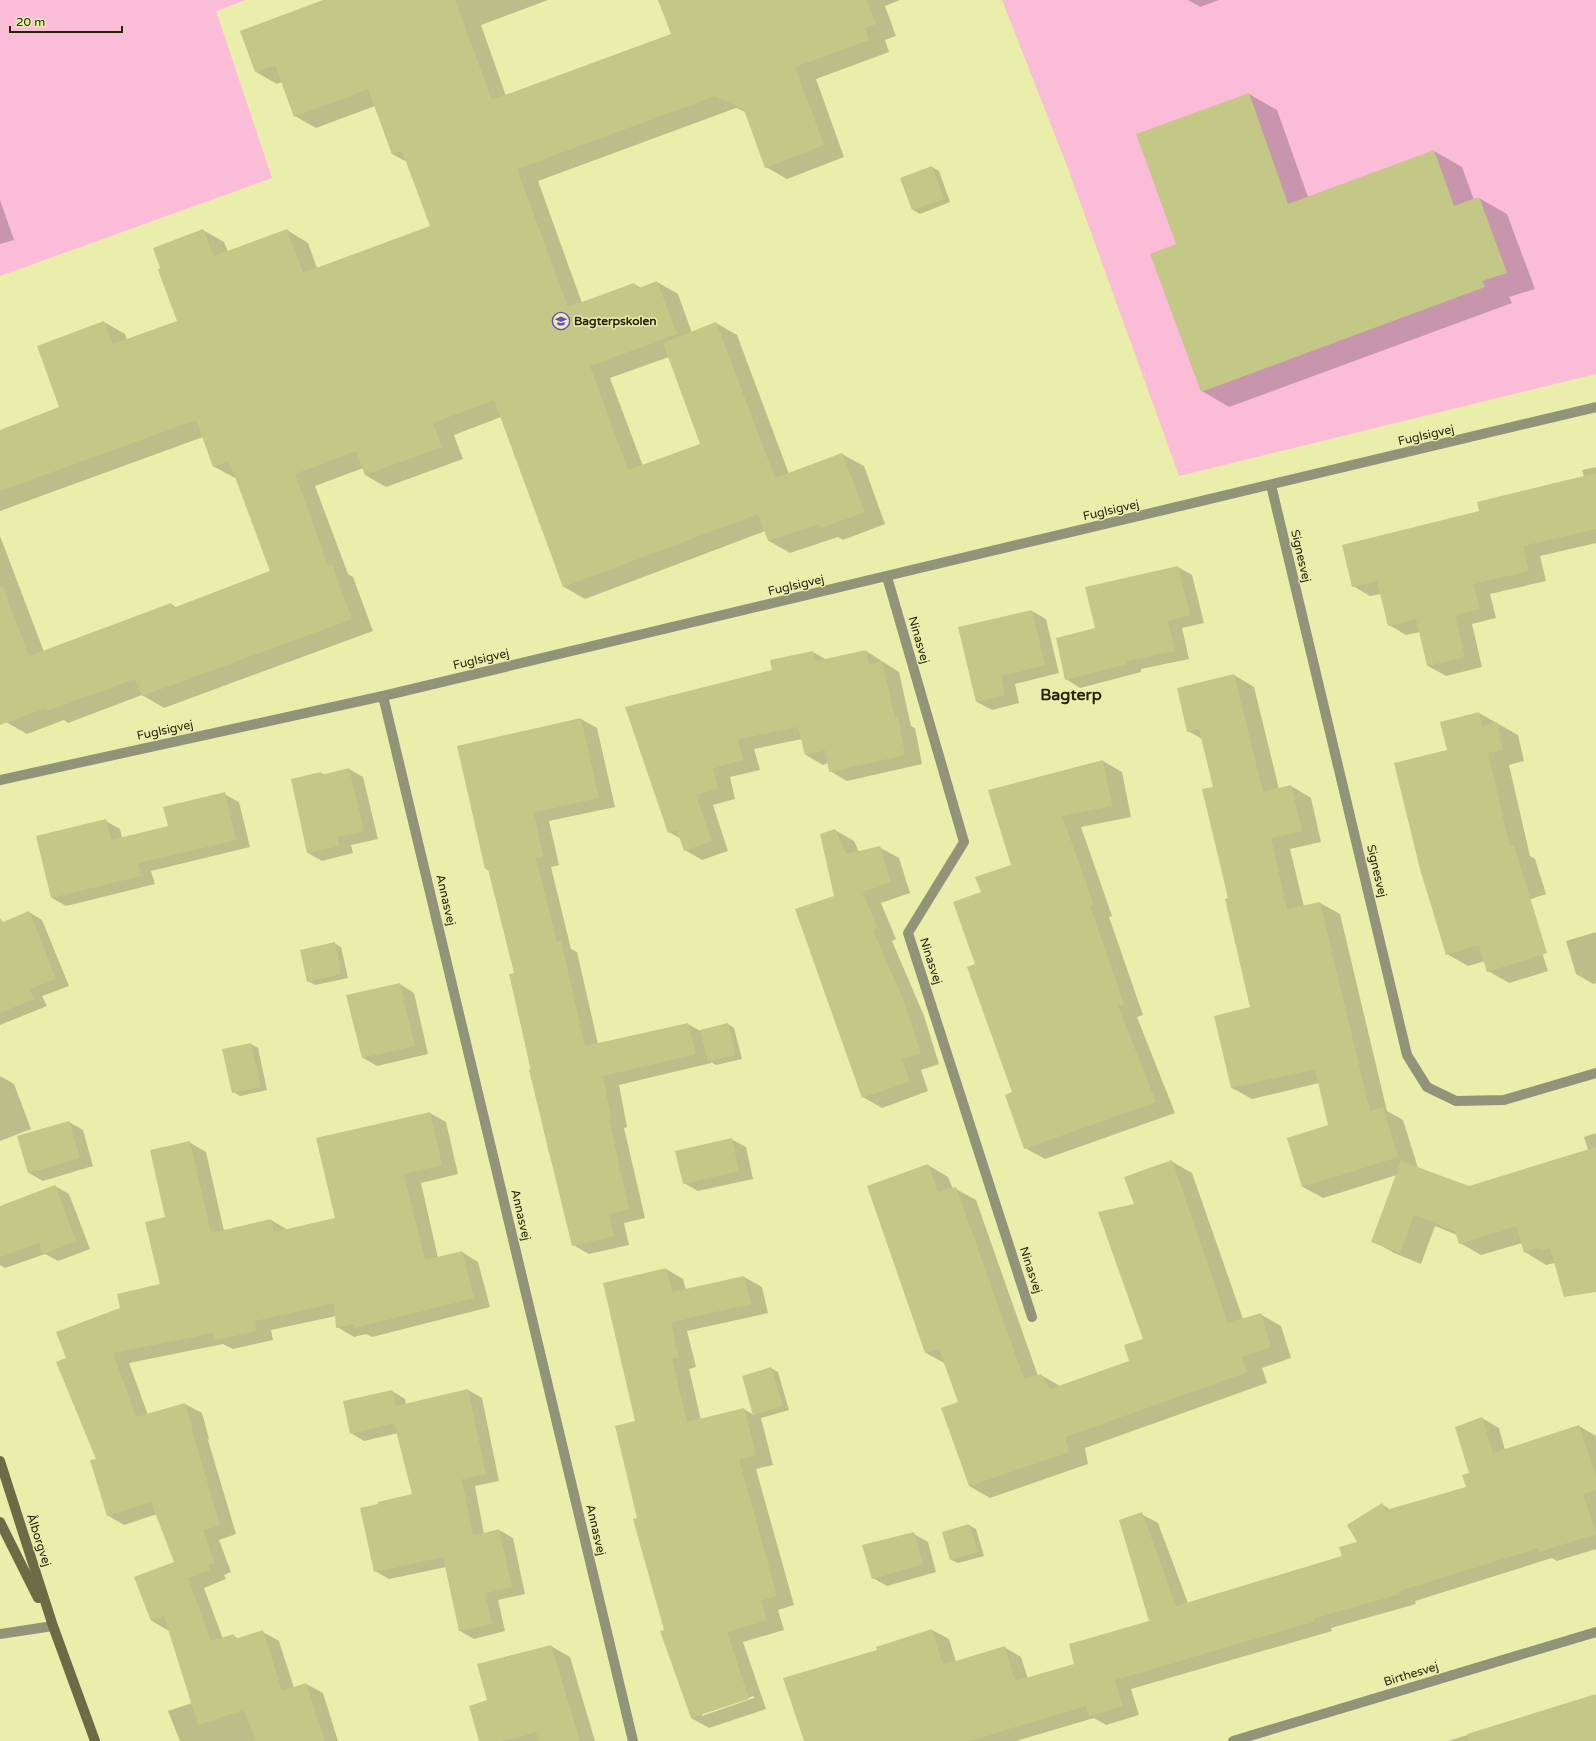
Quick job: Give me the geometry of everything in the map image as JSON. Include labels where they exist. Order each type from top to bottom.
[{"type":"main road","name":"Ålborgvej","points":[[0,1461],[53,1626],[94,1741]]},
{"type":"main road","name":"Ålborgvej","points":[[0,1522],[53,1626]]},
{"type":"street","name":"Fuglsigvej","points":[[0,780],[383,696],[1596,408]]},
{"type":"street","name":"Signesvej","points":[[1271,485],[1408,1055],[1427,1087],[1456,1101],[1504,1100],[1596,1073]]},
{"type":"street","name":"Ninasvej","points":[[887,577],[964,842],[908,933],[1032,1317]]},
{"type":"street","name":"Annasvej","points":[[383,696],[633,1741]]},
{"type":"street","points":[[0,1634],[53,1626]]},
{"type":"street","name":"Birthesvej","points":[[1233,1741],[1596,1632]]},
{"type":"shaded area","points":[[0,0],[246,0],[216,11],[272,178],[0,276]]},
{"type":"shaded area","points":[[1002,0],[1596,0],[1596,374],[1179,476],[1067,166]]},
{"type":"building","points":[[323,0],[455,0],[492,100],[671,34],[658,0],[867,0],[876,24],[865,28],[869,40],[795,67],[824,145],[765,168],[744,110],[715,96],[517,169],[568,307],[634,283],[636,289],[657,281],[677,334],[590,366],[628,470],[700,444],[663,343],[716,322],[775,478],[842,453],[865,512],[821,528],[818,524],[768,541],[758,514],[563,587],[494,400],[433,423],[442,447],[365,475],[356,451],[295,474],[328,565],[332,564],[352,619],[142,696],[135,679],[46,711],[45,708],[0,725],[0,587],[3,587],[29,656],[171,603],[173,608],[270,571],[229,461],[213,467],[196,420],[0,491],[0,430],[59,407],[37,346],[104,321],[113,344],[177,321],[158,270],[160,268],[153,248],[203,229],[214,256],[287,229],[303,273],[430,226],[402,151],[392,154],[368,89],[294,117],[275,65],[255,72],[240,31]]},
{"type":"building","points":[[1249,93],[1288,204],[1434,150],[1454,206],[1479,197],[1507,273],[1482,281],[1485,287],[1201,392],[1150,254],[1176,244],[1136,134]]},
{"type":"building","points":[[932,166],[944,199],[912,210],[900,178]]},
{"type":"building","points":[[1596,473],[1596,529],[1523,546],[1529,571],[1473,584],[1480,609],[1455,615],[1465,657],[1427,666],[1416,619],[1388,626],[1377,581],[1352,587],[1342,545],[1479,511],[1477,502]]},
{"type":"building","points":[[1178,566],[1190,615],[1168,621],[1175,651],[1127,661],[1127,664],[1065,680],[1056,638],[1095,628],[1085,587]]},
{"type":"building","points":[[1032,610],[1045,665],[1001,676],[1005,695],[976,702],[958,627]]},
{"type":"building","points":[[866,650],[869,664],[882,661],[895,718],[898,717],[905,755],[829,772],[825,750],[805,755],[798,727],[738,739],[743,760],[713,768],[718,789],[696,795],[712,841],[684,851],[677,830],[668,833],[625,707],[772,670],[770,660],[813,651],[816,661]]},
{"type":"building","points":[[1234,674],[1263,792],[1291,785],[1302,831],[1271,838],[1287,909],[1320,902],[1370,1111],[1383,1107],[1398,1157],[1302,1187],[1287,1138],[1328,1125],[1315,1069],[1231,1088],[1214,1016],[1250,1007],[1225,899],[1228,898],[1202,789],[1213,787],[1199,729],[1187,732],[1177,688]]},
{"type":"building","points":[[1479,712],[1482,726],[1497,722],[1503,750],[1488,753],[1510,847],[1514,845],[1547,953],[1487,972],[1479,945],[1446,955],[1420,869],[1394,763],[1447,750],[1440,722]]},
{"type":"building","points":[[581,718],[599,798],[534,812],[543,856],[536,858],[557,942],[561,941],[585,1046],[688,1023],[696,1054],[603,1076],[611,1118],[609,1119],[629,1209],[609,1214],[614,1236],[572,1246],[529,1070],[531,1069],[509,974],[514,973],[488,869],[485,869],[457,746]]},
{"type":"building","points":[[1103,760],[1112,806],[1062,816],[1094,905],[1090,906],[1124,1004],[1118,1006],[1156,1102],[1024,1149],[1005,1095],[1012,1092],[967,967],[975,964],[953,902],[981,892],[975,877],[1011,865],[988,790]]},
{"type":"building","points":[[349,768],[364,831],[337,837],[339,846],[307,853],[291,779],[321,772],[321,775]]},
{"type":"building","points":[[225,792],[236,840],[138,863],[141,876],[51,898],[36,836],[106,819],[111,840],[168,826],[163,807]]},
{"type":"building","points":[[835,829],[846,854],[880,846],[891,882],[862,892],[878,928],[873,930],[905,1004],[921,1054],[902,1059],[910,1081],[862,1098],[795,909],[834,896],[820,834]]},
{"type":"building","points":[[29,911],[56,979],[30,989],[34,999],[0,1013],[0,918],[3,922]]},
{"type":"building","points":[[335,942],[341,974],[307,982],[300,950]]},
{"type":"building","points":[[400,983],[415,1046],[362,1058],[346,995]]},
{"type":"building","points":[[728,1023],[736,1055],[708,1061],[700,1030]]},
{"type":"building","points":[[251,1043],[261,1087],[232,1093],[222,1049]]},
{"type":"building","points":[[430,1112],[442,1165],[404,1174],[425,1260],[462,1251],[474,1298],[354,1328],[353,1324],[336,1328],[334,1303],[255,1321],[257,1331],[215,1340],[214,1333],[113,1353],[136,1417],[185,1403],[220,1525],[203,1530],[215,1563],[208,1565],[210,1570],[188,1578],[211,1641],[234,1634],[235,1639],[263,1630],[282,1691],[306,1683],[325,1741],[256,1741],[244,1710],[198,1725],[164,1616],[151,1621],[134,1577],[174,1562],[151,1502],[107,1516],[90,1460],[96,1459],[56,1362],[66,1358],[56,1332],[120,1308],[117,1294],[160,1284],[145,1222],[165,1217],[150,1150],[190,1141],[211,1233],[271,1219],[274,1232],[335,1218],[316,1138]]},
{"type":"building","points":[[69,1121],[80,1158],[28,1173],[17,1136]]},
{"type":"building","points":[[732,1138],[739,1171],[683,1184],[675,1151]]},
{"type":"building","points":[[1596,1147],[1596,1292],[1564,1297],[1550,1248],[1541,1251],[1540,1248],[1524,1253],[1516,1226],[1459,1244],[1455,1231],[1414,1215],[1400,1253],[1371,1242],[1401,1161],[1469,1186]]},
{"type":"building","points":[[1172,1160],[1228,1323],[1261,1313],[1271,1347],[1242,1357],[1248,1372],[1065,1437],[1069,1452],[969,1486],[941,1408],[958,1402],[939,1349],[925,1353],[867,1186],[928,1164],[938,1192],[956,1187],[1024,1379],[1041,1374],[1050,1389],[1129,1361],[1124,1345],[1143,1339],[1098,1212],[1134,1204],[1124,1177]]},
{"type":"building","points":[[55,1185],[76,1241],[43,1254],[39,1243],[0,1257],[0,1206]]},
{"type":"building","points":[[666,1268],[672,1292],[744,1276],[751,1304],[671,1322],[679,1358],[672,1359],[687,1422],[744,1408],[756,1455],[739,1459],[777,1596],[761,1600],[767,1620],[727,1632],[749,1699],[691,1718],[660,1631],[664,1630],[633,1519],[637,1518],[615,1426],[635,1421],[603,1283]]},
{"type":"building","points":[[771,1367],[783,1406],[753,1415],[742,1376]]},
{"type":"building","points":[[468,1389],[486,1474],[462,1479],[473,1536],[499,1529],[512,1587],[485,1593],[492,1624],[459,1631],[443,1557],[374,1572],[360,1508],[412,1494],[394,1423],[350,1434],[343,1401],[392,1390],[396,1406]]},
{"type":"building","points":[[1482,1417],[1493,1453],[1579,1425],[1596,1477],[1596,1490],[1583,1494],[1596,1534],[1539,1552],[1538,1548],[1399,1591],[1400,1594],[1315,1618],[1315,1621],[1115,1680],[1123,1706],[1089,1716],[1086,1706],[969,1741],[804,1741],[783,1678],[877,1650],[876,1647],[932,1629],[943,1665],[1005,1646],[1015,1681],[1074,1664],[1069,1644],[1149,1621],[1119,1520],[1142,1512],[1176,1606],[1342,1556],[1339,1547],[1357,1542],[1347,1525],[1382,1503],[1386,1510],[1466,1487],[1462,1475],[1469,1473],[1455,1427]]},
{"type":"building","points":[[969,1524],[978,1552],[950,1560],[942,1532]]},
{"type":"building","points":[[914,1532],[923,1564],[872,1579],[862,1545]]},
{"type":"building","points":[[551,1645],[580,1741],[539,1741],[536,1732],[501,1741],[479,1741],[469,1706],[487,1700],[477,1664]]},
{"type":"building","points":[[1596,1694],[1596,1741],[1468,1741],[1467,1734]]},
{"type":"place","name":"Bagterpskolen","points":[[561,321]]},
{"type":"district","name":"Bagterp","points":[[1071,695]]}]
